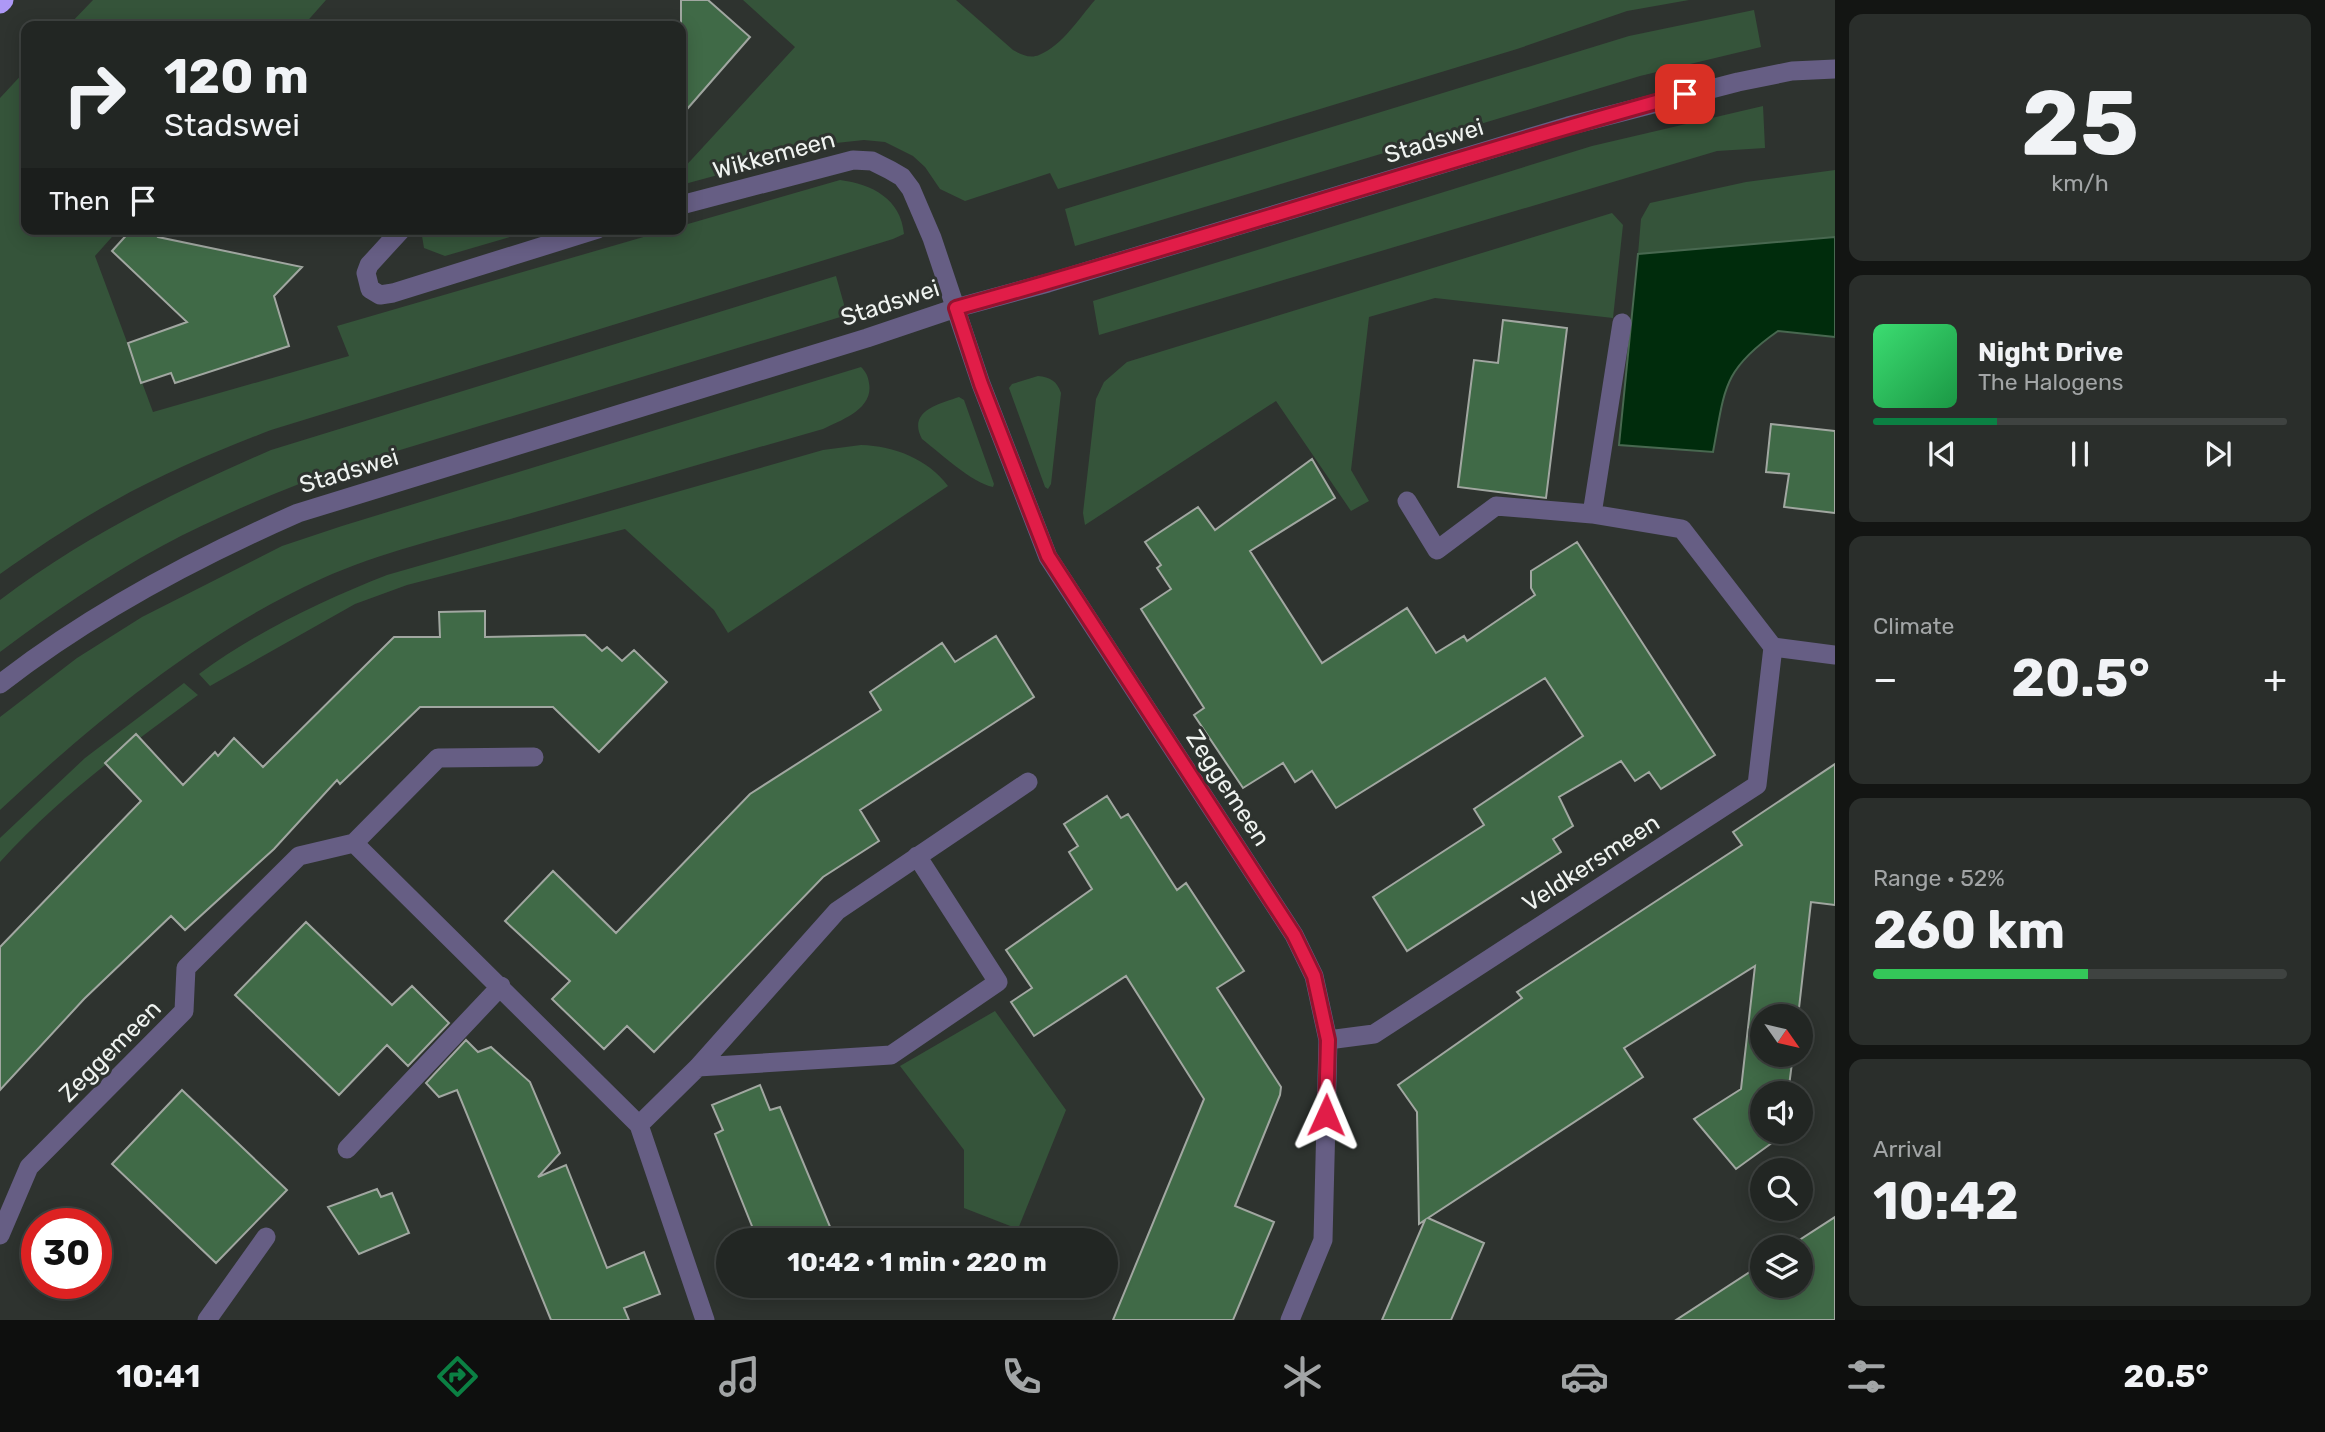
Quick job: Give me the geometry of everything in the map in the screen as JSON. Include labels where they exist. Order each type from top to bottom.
[{"type":"street","name":"Stadswei","points":[[0,684],[60,641],[176,570],[298,513],[867,338],[956,308],[1048,283],[1569,126],[1738,82],[1792,71],[1835,69]]},
{"type":"street","name":"Wikkemeen","points":[[686,204],[853,160],[873,162],[902,177],[911,189],[932,238],[956,308]]},
{"type":"street","points":[[396,235],[369,265],[366,273],[370,289],[380,295],[579,235]]},
{"type":"street","name":"Zeggemeen","points":[[956,308],[981,384],[1048,556],[1294,935],[1314,976],[1328,1040],[1323,1240],[1290,1320]]},
{"type":"street","points":[[1592,514],[1622,323]]},
{"type":"street","points":[[1407,501],[1437,550],[1496,506],[1592,514],[1682,528],[1773,647],[1835,655]]},
{"type":"street","name":"Veldkersmeen","points":[[1328,1040],[1374,1034],[1757,785],[1773,647]]},
{"type":"street","points":[[534,757],[438,758],[354,843],[639,1125],[705,1320]]},
{"type":"street","points":[[639,1125],[698,1067],[837,911],[1028,782]]},
{"type":"street","name":"Zeggemeen","points":[[0,1235],[29,1167],[184,1011],[186,968],[299,856],[354,843]]},
{"type":"street","points":[[698,1067],[891,1055],[998,982],[917,856]]},
{"type":"street","points":[[347,1149],[501,986]]},
{"type":"street","points":[[207,1320],[266,1237]]},
{"type":"shaded area","points":[[93,0],[326,0],[307,21],[73,21]]},
{"type":"shaded area","points":[[743,0],[956,0],[1013,50],[1032,56],[1039,55],[1055,45],[1095,0],[1689,0],[1627,11],[1517,49],[1058,189],[1050,173],[965,201],[940,189],[925,167],[913,156],[885,142],[864,140],[836,143],[686,184],[686,166],[795,47]]},
{"type":"shaded area","points":[[1754,10],[1761,47],[1640,76],[1075,246],[1065,209],[1629,36]]},
{"type":"shaded area","points":[[21,75],[21,235],[114,235],[95,256],[153,412],[349,356],[337,326],[650,235],[686,235],[686,225],[840,180],[863,185],[883,195],[897,211],[904,234],[271,430],[191,463],[99,509],[0,574],[0,98]]},
{"type":"shaded area","points":[[1763,106],[1765,148],[1717,151],[1099,335],[1093,301],[1592,146]]},
{"type":"shaded area","points":[[1835,170],[1835,237],[1638,254],[1641,219],[1650,203],[1746,182]]},
{"type":"shaded area","points":[[1612,213],[1623,225],[1613,318],[1435,298],[1369,317],[1351,470],[1369,501],[1351,511],[1276,401],[1085,525],[1083,513],[1096,399],[1104,382],[1127,362]]},
{"type":"shaded area","points":[[517,235],[445,256],[424,248],[422,236]]},
{"type":"shaded area","points":[[1835,237],[1835,337],[1778,331],[1746,358],[1729,382],[1724,396],[1713,452],[1619,445],[1638,254]]},
{"type":"shaded area","points":[[836,276],[847,315],[334,470],[225,515],[162,546],[79,596],[0,652],[0,600],[97,536],[165,499],[235,466],[271,450]]},
{"type":"shaded area","points":[[861,367],[869,383],[866,400],[855,412],[823,429],[397,551],[321,579],[277,601],[192,653],[111,712],[0,810],[0,717],[77,658],[142,617],[282,546]]},
{"type":"shaded area","points":[[1038,376],[1052,380],[1061,393],[1051,484],[1048,489],[1009,388],[1012,384]]},
{"type":"shaded area","points":[[959,397],[964,400],[993,487],[966,474],[922,439],[918,429],[922,415],[927,410]]},
{"type":"shaded area","points":[[861,445],[898,451],[920,461],[931,468],[948,486],[728,633],[714,610],[625,529],[407,585],[355,604],[210,686],[199,674],[243,644],[290,618],[387,575],[823,450]]},
{"type":"shaded area","points":[[184,683],[198,695],[70,794],[0,862],[0,838],[85,758]]},
{"type":"shaded area","points":[[995,1011],[1066,1110],[1018,1228],[964,1208],[964,1150],[900,1066]]},
{"type":"building","points":[[681,0],[708,0],[750,37],[686,110],[686,21],[681,21]]},
{"type":"building","points":[[127,235],[156,235],[302,267],[274,296],[289,346],[175,383],[171,373],[141,383],[128,343],[187,322],[112,251]]},
{"type":"building","points":[[1503,320],[1567,328],[1546,498],[1458,487],[1474,360],[1498,363]]},
{"type":"building","points":[[1771,424],[1835,431],[1835,513],[1784,507],[1789,474],[1766,472]]},
{"type":"building","points":[[1312,459],[1335,498],[1250,551],[1322,663],[1407,608],[1436,653],[1464,636],[1467,641],[1535,595],[1531,588],[1531,571],[1577,542],[1715,755],[1661,789],[1649,772],[1635,781],[1621,761],[1559,797],[1573,826],[1553,839],[1561,852],[1407,951],[1373,897],[1484,825],[1474,809],[1583,736],[1545,678],[1336,808],[1312,771],[1295,782],[1283,763],[1243,788],[1194,715],[1204,708],[1141,609],[1171,589],[1157,568],[1161,565],[1145,542],[1198,507],[1215,530]]},
{"type":"building","points":[[485,611],[485,637],[585,635],[602,651],[607,647],[622,661],[634,650],[667,682],[599,752],[553,707],[420,707],[340,784],[337,780],[274,849],[185,930],[171,916],[84,999],[0,1090],[0,947],[141,801],[105,763],[136,734],[183,785],[215,752],[218,756],[234,738],[263,767],[394,637],[440,637],[439,612]]},
{"type":"building","points":[[996,636],[1034,697],[860,810],[879,841],[823,877],[654,1052],[627,1026],[604,1049],[552,999],[570,981],[505,921],[553,871],[616,933],[750,794],[881,710],[870,692],[942,643],[955,662]]},
{"type":"building","points":[[1835,764],[1835,905],[1811,902],[1799,1004],[1751,1004],[1755,966],[1624,1048],[1643,1077],[1428,1218],[1484,1243],[1451,1320],[1382,1320],[1425,1220],[1419,1224],[1417,1112],[1398,1085],[1522,998],[1517,992],[1742,845],[1733,832]]},
{"type":"building","points":[[1107,796],[1121,818],[1128,814],[1177,890],[1186,883],[1244,971],[1217,988],[1281,1087],[1235,1206],[1274,1222],[1233,1320],[1113,1320],[1204,1099],[1126,976],[1034,1036],[1011,1002],[1032,988],[1006,950],[1092,889],[1069,852],[1078,846],[1064,824]]},
{"type":"building","points":[[306,922],[392,1005],[412,986],[449,1023],[408,1066],[387,1045],[339,1095],[235,995]]},
{"type":"building","points":[[1750,1010],[1750,1068],[1791,1068],[1790,1081],[1750,1081],[1750,1144],[1770,1144],[1736,1169],[1694,1119],[1741,1089]]},
{"type":"building","points":[[466,1040],[478,1052],[491,1047],[530,1082],[560,1153],[538,1177],[566,1165],[607,1268],[644,1252],[660,1294],[624,1308],[629,1320],[551,1320],[457,1090],[439,1097],[426,1083]]},
{"type":"building","points":[[760,1085],[770,1110],[780,1107],[831,1228],[753,1228],[715,1134],[723,1130],[712,1105]]},
{"type":"building","points":[[182,1090],[287,1190],[216,1263],[112,1164]]},
{"type":"building","points":[[377,1189],[381,1197],[392,1193],[409,1233],[359,1254],[328,1207]]},
{"type":"building","points":[[1835,1217],[1835,1320],[1676,1320],[1750,1272],[1750,1298],[1813,1298],[1813,1235],[1807,1235]]},
{"type":"route","points":[[1326,1115],[1328,1040],[1314,976],[1294,935],[1048,556],[981,384],[956,308],[1685,94]]}]
